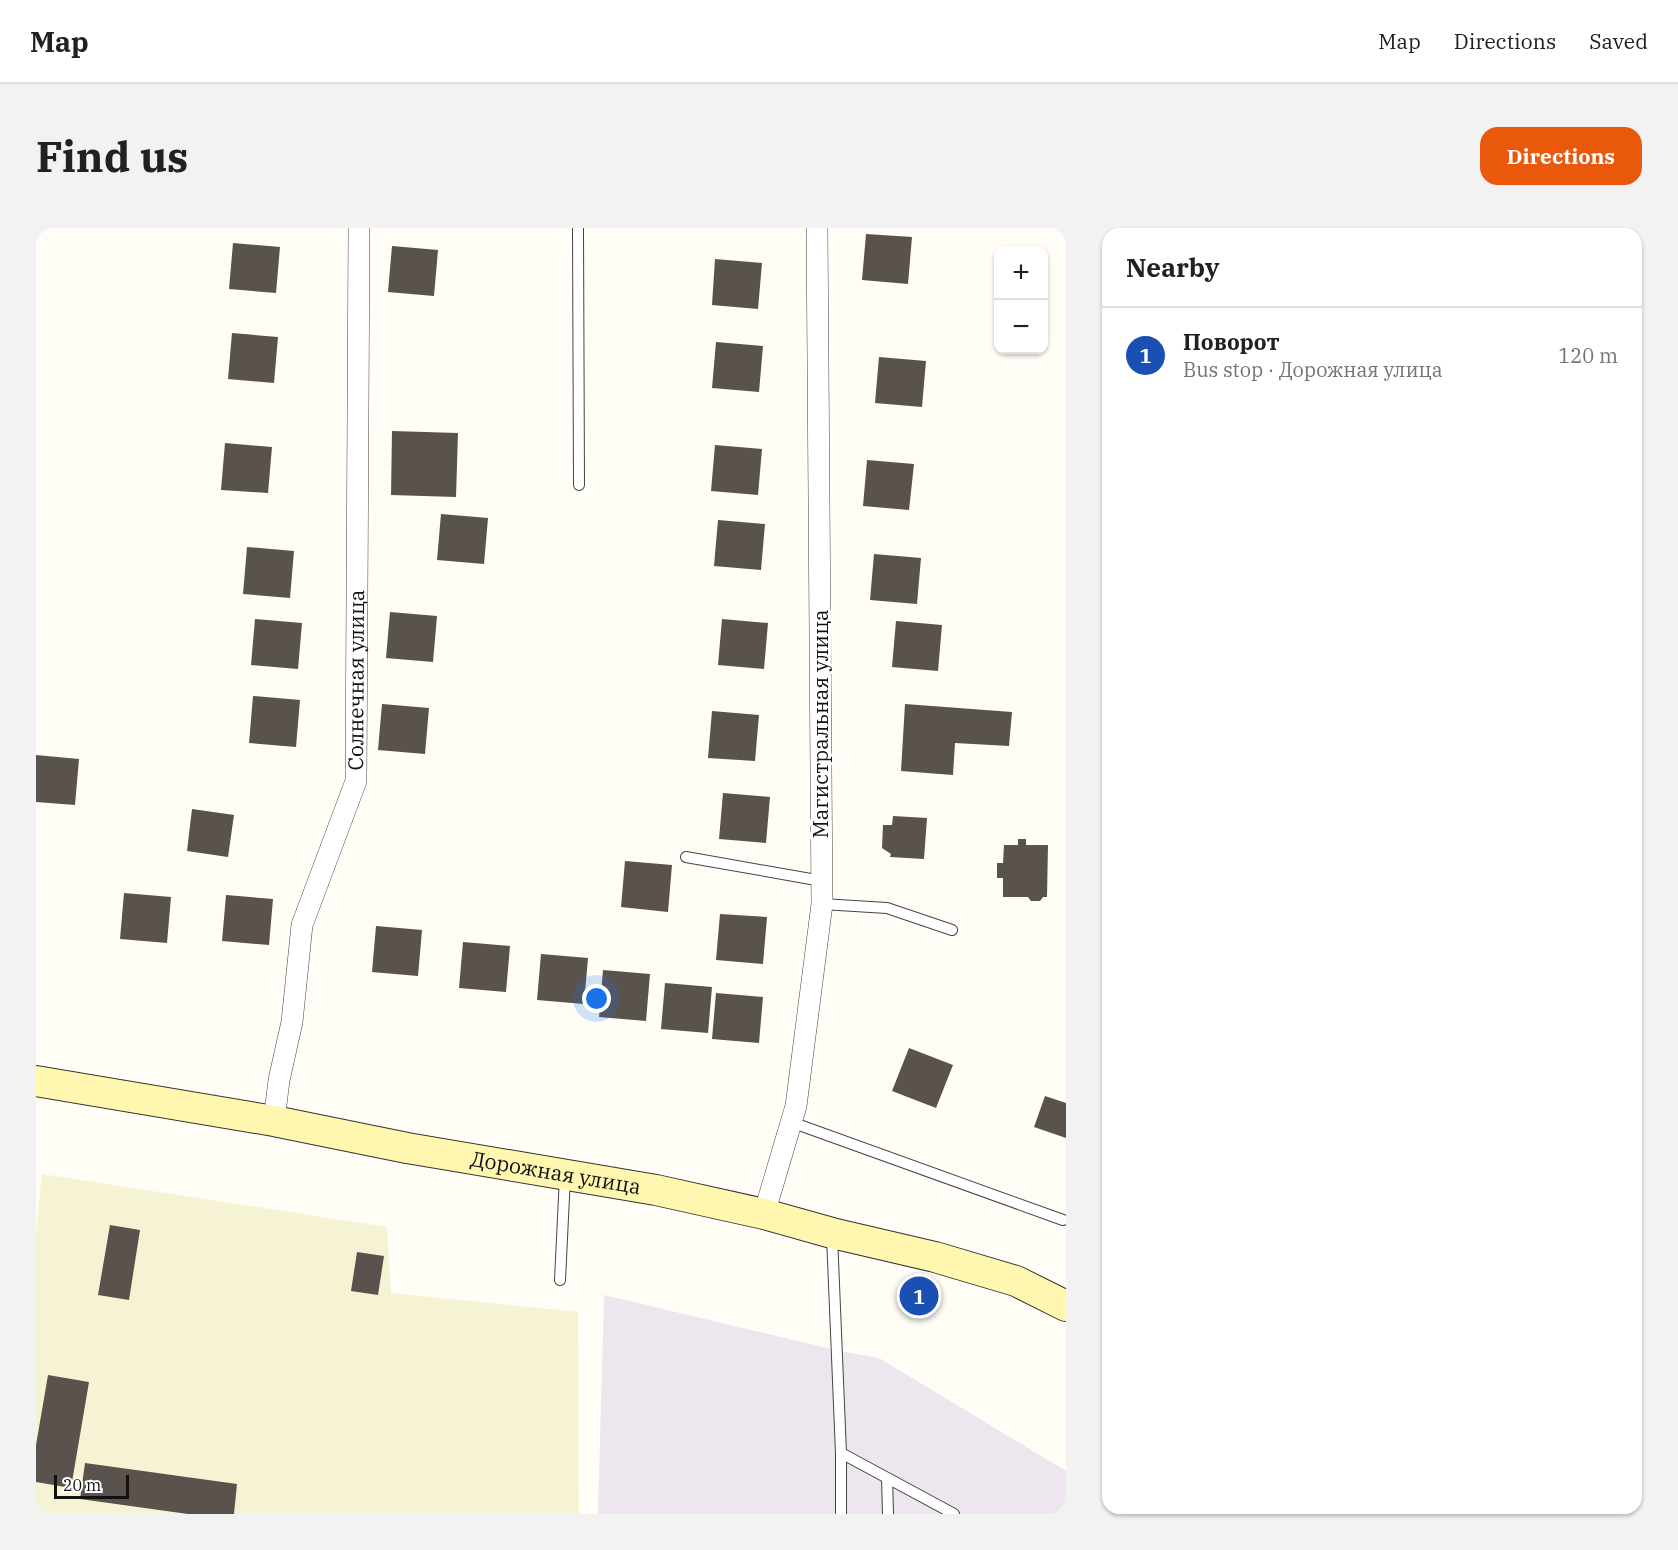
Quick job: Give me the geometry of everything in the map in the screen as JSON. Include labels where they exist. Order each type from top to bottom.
[{"type":"street","name":"Солнечная улица","points":[[274,1121],[279,1080],[292,1022],[302,925],[356,781],[359,228]]},
{"type":"street","name":"Магистральная улица","points":[[764,1214],[796,1106],[822,904],[817,228]]},
{"type":"street","name":"Дорожная улица","points":[[36,1081],[274,1121],[407,1148],[565,1176],[656,1190],[764,1214],[832,1233],[935,1257],[1016,1281],[1066,1306]]},
{"type":"lane","points":[[578,228],[579,485]]},
{"type":"lane","points":[[686,857],[822,881]]},
{"type":"lane","points":[[822,904],[887,908],[952,930]]},
{"type":"lane","points":[[791,1122],[1063,1220]]},
{"type":"lane","points":[[560,1280],[565,1176]]},
{"type":"lane","points":[[832,1233],[841,1454],[841,1514]]},
{"type":"lane","points":[[841,1454],[954,1514]]},
{"type":"lane","points":[[887,1478],[888,1514]]},
{"type":"shaded area","points":[[42,1174],[387,1227],[391,1293],[578,1312],[579,1514],[36,1514],[36,1232]]},
{"type":"shaded area","points":[[604,1295],[835,1350],[879,1358],[1066,1471],[1066,1514],[598,1514]]},
{"type":"building","points":[[866,234],[912,237],[908,284],[862,280]]},
{"type":"building","points":[[233,243],[280,247],[276,293],[229,289]]},
{"type":"building","points":[[392,246],[438,250],[434,296],[388,292]]},
{"type":"building","points":[[715,259],[762,263],[758,309],[712,305]]},
{"type":"building","points":[[232,333],[278,337],[274,383],[228,379]]},
{"type":"building","points":[[716,342],[763,346],[759,392],[712,388]]},
{"type":"building","points":[[879,357],[926,361],[922,407],[875,403]]},
{"type":"building","points":[[392,431],[458,433],[456,497],[391,495]]},
{"type":"building","points":[[225,443],[272,447],[268,493],[221,490]]},
{"type":"building","points":[[715,445],[762,449],[758,495],[711,491]]},
{"type":"building","points":[[867,460],[914,464],[909,510],[863,506]]},
{"type":"building","points":[[441,514],[488,518],[484,564],[437,560]]},
{"type":"building","points":[[718,520],[765,524],[761,570],[714,566]]},
{"type":"building","points":[[247,547],[294,551],[290,598],[243,594]]},
{"type":"building","points":[[874,554],[921,558],[917,604],[870,600]]},
{"type":"building","points":[[390,612],[437,616],[433,662],[386,658]]},
{"type":"building","points":[[255,619],[302,623],[298,669],[251,665]]},
{"type":"building","points":[[722,619],[768,623],[764,669],[718,665]]},
{"type":"building","points":[[896,621],[942,625],[938,671],[892,667]]},
{"type":"building","points":[[253,696],[300,700],[296,747],[249,743]]},
{"type":"building","points":[[382,704],[429,708],[425,754],[378,750]]},
{"type":"building","points":[[905,704],[1012,712],[1009,746],[955,743],[953,775],[901,771]]},
{"type":"building","points":[[712,711],[759,715],[755,761],[708,758]]},
{"type":"building","points":[[36,755],[79,759],[75,805],[36,802]]},
{"type":"building","points":[[723,793],[770,797],[766,843],[719,839]]},
{"type":"building","points":[[192,809],[234,815],[228,857],[187,851]]},
{"type":"building","points":[[893,816],[927,818],[924,859],[890,857],[891,854],[882,848],[883,825],[892,825]]},
{"type":"building","points":[[1018,839],[1026,839],[1026,845],[1048,845],[1047,897],[1043,897],[1040,901],[1031,901],[1028,897],[1003,897],[1003,878],[997,878],[997,863],[1003,863],[1004,845],[1018,845]]},
{"type":"building","points":[[625,861],[672,865],[668,912],[621,907]]},
{"type":"building","points":[[124,893],[171,897],[167,943],[120,939]]},
{"type":"building","points":[[226,895],[273,899],[269,945],[222,941]]},
{"type":"building","points":[[720,914],[767,917],[763,964],[716,960]]},
{"type":"building","points":[[376,926],[422,930],[418,976],[372,972]]},
{"type":"building","points":[[463,942],[510,946],[506,992],[459,988]]},
{"type":"building","points":[[541,954],[588,958],[584,1004],[537,1000]]},
{"type":"building","points":[[603,970],[650,974],[646,1021],[599,1017]]},
{"type":"building","points":[[665,983],[712,987],[708,1033],[661,1029]]},
{"type":"building","points":[[716,993],[763,997],[759,1043],[712,1039]]},
{"type":"building","points":[[909,1048],[953,1065],[936,1108],[892,1091]]},
{"type":"building","points":[[1045,1096],[1066,1103],[1066,1138],[1034,1127]]},
{"type":"building","points":[[110,1225],[140,1230],[129,1300],[98,1295]]},
{"type":"building","points":[[357,1252],[384,1256],[378,1295],[351,1291]]},
{"type":"building","points":[[48,1375],[89,1382],[71,1488],[36,1482],[36,1445]]},
{"type":"building","points":[[85,1463],[237,1484],[234,1514],[188,1514],[80,1499]]},
{"type":"place","name":"Поворот","points":[[919,1296]]}]
